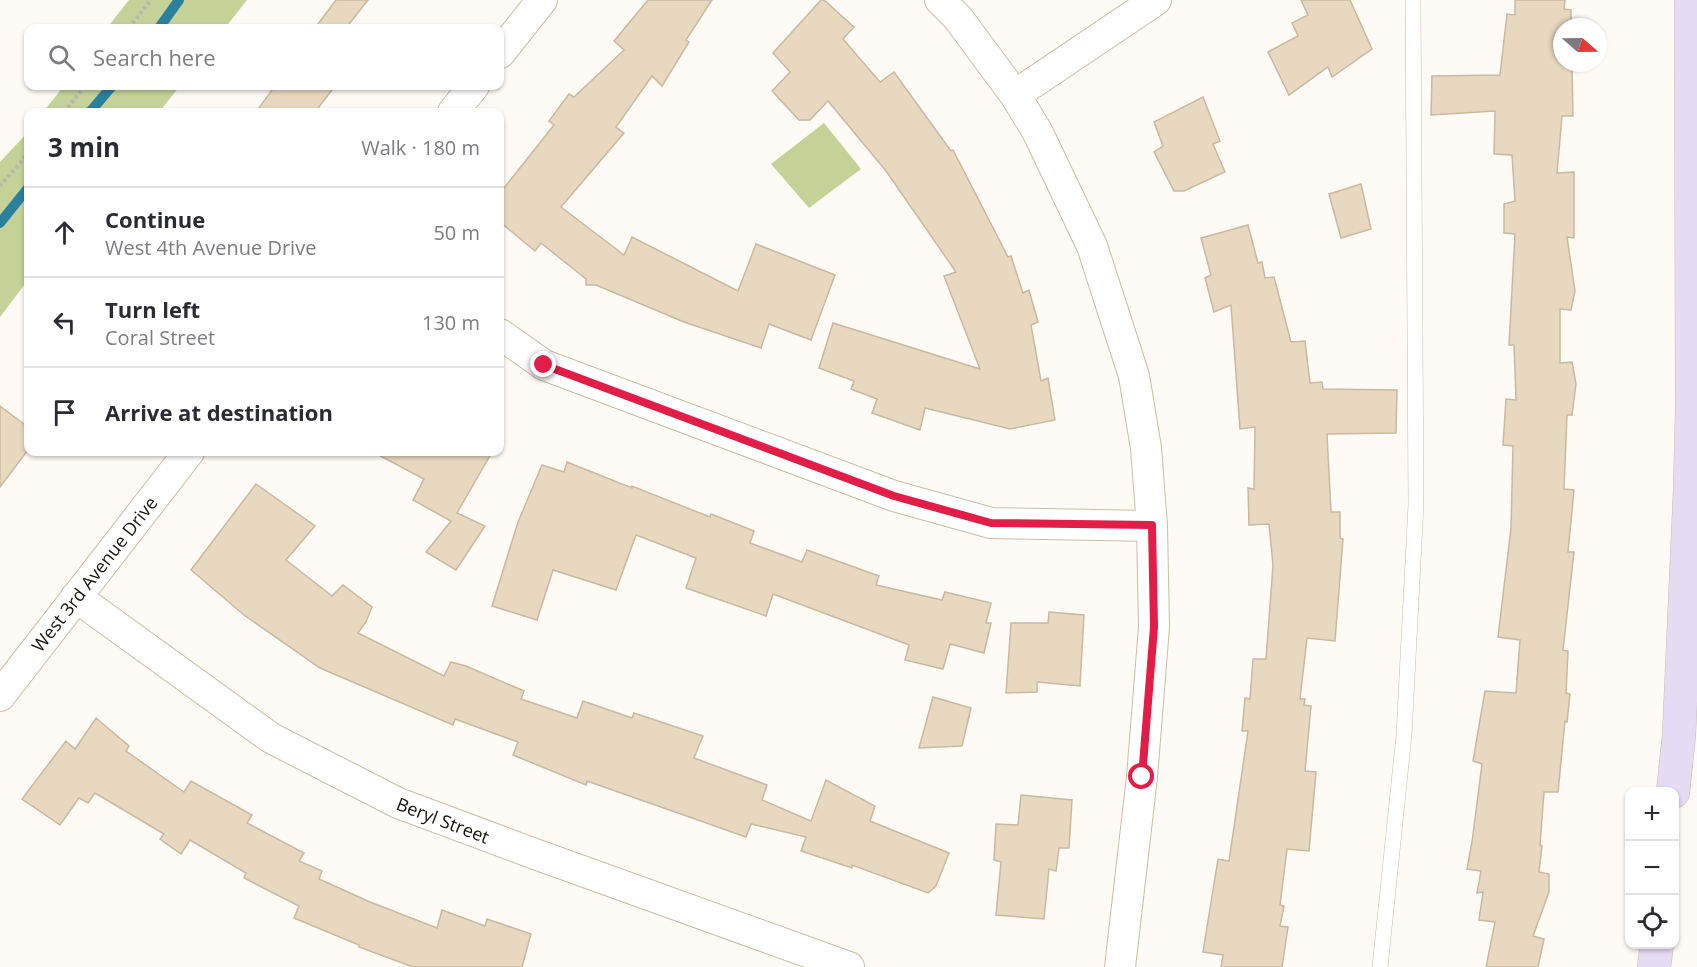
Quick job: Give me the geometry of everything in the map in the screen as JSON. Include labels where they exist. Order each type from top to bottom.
[{"type":"main road","points":[[1673,787],[1679,723],[1695,409],[1690,0]]},
{"type":"main road","points":[[1654,967],[1656,949]]},
{"type":"street","points":[[504,48],[542,0]]},
{"type":"street","points":[[940,0],[958,18],[1015,96],[1037,131],[1092,246],[1134,375],[1146,448],[1152,525],[1154,627],[1142,777],[1120,967]]},
{"type":"street","points":[[1015,96],[1156,0]]},
{"type":"street","points":[[456,108],[471,90]]},
{"type":"street","points":[[504,337],[544,365],[894,496],[991,523],[1152,525]]},
{"type":"street","name":"West 3rd Avenue Drive","points":[[0,696],[186,456]]},
{"type":"street","name":"Beryl Street","points":[[76,597],[271,738],[398,803],[849,967]]},
{"type":"lane","points":[[1380,967],[1404,735],[1416,504],[1413,0]]},
{"type":"path","points":[[132,24],[151,0]]},
{"type":"path","points":[[67,108],[82,90]]},
{"type":"path","points":[[0,186],[24,159]]},
{"type":"green space","points":[[129,0],[247,0],[228,24],[110,24]]},
{"type":"green space","points":[[61,90],[177,90],[162,108],[46,108]]},
{"type":"green space","points":[[824,123],[861,169],[809,208],[771,164]]},
{"type":"green space","points":[[24,136],[24,285],[0,317],[0,162]]},
{"type":"building","points":[[336,0],[368,0],[349,24],[318,24]]},
{"type":"building","points":[[648,0],[712,0],[686,40],[689,42],[662,86],[652,76],[616,127],[624,133],[561,207],[624,255],[632,237],[738,291],[756,244],[835,275],[811,340],[769,324],[761,348],[684,322],[596,285],[586,285],[586,279],[541,243],[535,251],[504,225],[504,188],[554,125],[549,121],[569,94],[574,97],[624,50],[614,41]]},
{"type":"building","points":[[821,0],[824,0],[854,27],[843,39],[880,82],[894,72],[951,151],[953,150],[1008,257],[1011,256],[1023,293],[1029,290],[1038,322],[1031,325],[1041,381],[1048,378],[1055,420],[1010,429],[925,408],[920,430],[872,413],[877,399],[851,389],[854,381],[819,368],[833,323],[980,369],[944,276],[956,272],[886,171],[828,101],[810,120],[799,120],[772,91],[790,72],[773,53]]},
{"type":"building","points":[[1301,0],[1350,0],[1372,49],[1332,77],[1328,67],[1289,95],[1268,52],[1298,36],[1292,23],[1308,15]]},
{"type":"building","points":[[1515,0],[1565,0],[1564,9],[1571,10],[1571,18],[1553,18],[1553,72],[1572,72],[1573,116],[1562,116],[1557,173],[1574,172],[1574,238],[1567,237],[1575,291],[1571,310],[1560,309],[1560,363],[1572,362],[1576,384],[1572,415],[1567,415],[1564,489],[1574,490],[1568,552],[1574,552],[1563,650],[1568,651],[1566,693],[1570,694],[1558,792],[1544,792],[1539,872],[1549,874],[1549,892],[1533,936],[1544,939],[1538,967],[1486,967],[1495,922],[1479,920],[1483,892],[1477,893],[1481,871],[1467,869],[1482,764],[1473,761],[1485,691],[1516,693],[1520,640],[1498,637],[1511,528],[1513,446],[1503,445],[1506,399],[1516,400],[1514,345],[1509,345],[1515,234],[1504,233],[1504,204],[1515,201],[1512,155],[1494,154],[1495,111],[1431,115],[1432,76],[1500,75],[1507,14],[1515,15]]},
{"type":"building","points":[[272,90],[332,90],[318,108],[259,108]]},
{"type":"building","points":[[1203,97],[1220,141],[1213,144],[1225,172],[1184,191],[1174,191],[1154,152],[1163,146],[1154,122]]},
{"type":"building","points":[[1361,184],[1371,229],[1341,238],[1329,194]]},
{"type":"building","points":[[1248,225],[1258,263],[1262,262],[1265,278],[1274,277],[1291,342],[1305,341],[1310,383],[1322,382],[1323,389],[1397,390],[1396,433],[1327,434],[1331,512],[1340,512],[1340,538],[1343,539],[1335,641],[1307,638],[1300,699],[1305,699],[1304,705],[1311,706],[1305,771],[1316,772],[1309,851],[1287,849],[1280,905],[1284,906],[1280,926],[1288,927],[1282,967],[1221,967],[1223,955],[1203,952],[1218,859],[1229,861],[1248,731],[1242,731],[1245,698],[1250,699],[1253,659],[1266,659],[1273,565],[1269,524],[1249,525],[1248,488],[1254,489],[1255,427],[1240,429],[1231,305],[1214,312],[1205,278],[1211,275],[1201,238]]},
{"type":"building","points":[[0,406],[24,424],[24,455],[0,487]]},
{"type":"building","points":[[381,456],[490,456],[457,513],[485,526],[456,570],[426,552],[451,521],[413,500],[424,479]]},
{"type":"building","points":[[567,462],[710,517],[711,514],[754,531],[750,543],[802,562],[807,550],[879,576],[876,585],[942,600],[945,592],[991,603],[986,623],[991,623],[984,653],[950,644],[943,669],[905,660],[909,645],[773,594],[766,616],[686,588],[696,558],[636,535],[616,590],[553,570],[537,620],[492,606],[518,522],[542,465],[564,472]]},
{"type":"building","points":[[256,484],[315,526],[286,560],[332,596],[343,585],[372,607],[366,622],[358,633],[444,676],[451,662],[466,666],[524,691],[521,699],[577,718],[583,701],[632,718],[634,713],[703,736],[694,758],[767,785],[762,800],[811,821],[826,780],[875,806],[870,821],[949,853],[936,886],[928,893],[852,865],[852,868],[801,851],[806,837],[751,824],[746,837],[587,781],[586,785],[513,755],[518,742],[455,719],[453,725],[320,668],[244,615],[191,570]]},
{"type":"building","points":[[1049,612],[1084,615],[1080,686],[1037,682],[1037,692],[1006,693],[1011,623],[1048,623]]},
{"type":"building","points":[[933,697],[971,708],[962,746],[919,748]]},
{"type":"building","points":[[96,718],[129,746],[126,751],[184,792],[191,781],[252,815],[247,823],[304,853],[299,861],[322,871],[319,879],[437,928],[442,910],[485,926],[487,919],[531,934],[522,967],[413,967],[359,947],[359,945],[294,918],[299,906],[244,878],[246,873],[190,840],[181,854],[160,839],[164,834],[95,793],[88,803],[79,798],[60,825],[22,799],[66,741],[75,749]]},
{"type":"building","points":[[1021,795],[1072,800],[1069,848],[1059,848],[1056,871],[1049,869],[1044,919],[996,915],[1001,862],[994,860],[996,824],[1018,825]]},
{"type":"waterway","points":[[162,24],[179,0]]},
{"type":"waterway","points":[[93,108],[109,90]]},
{"type":"waterway","points":[[0,223],[24,193]]},
{"type":"route","points":[[544,365],[894,496],[991,523],[1152,525],[1154,627],[1142,777]]}]
